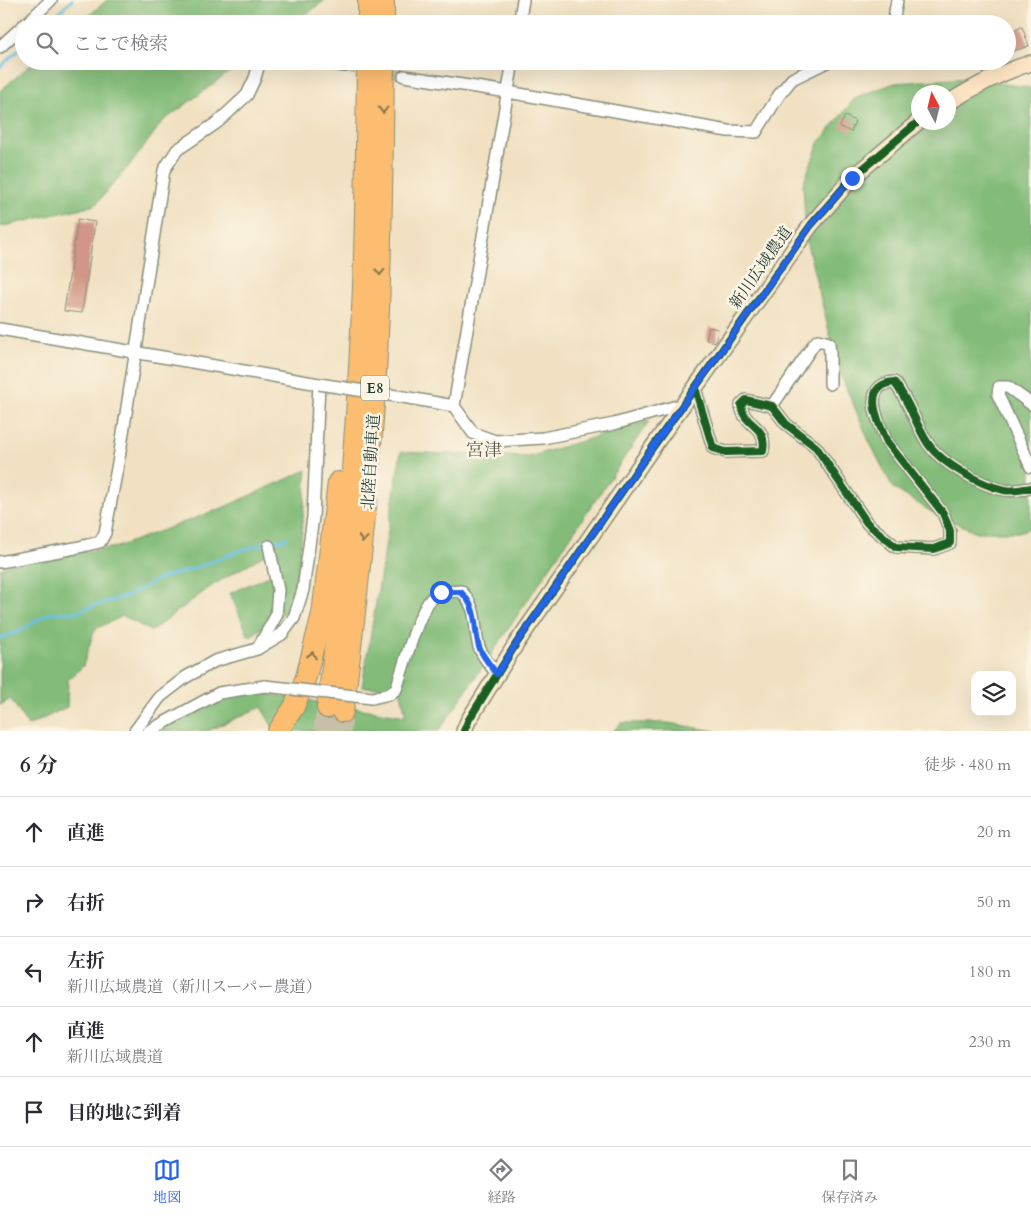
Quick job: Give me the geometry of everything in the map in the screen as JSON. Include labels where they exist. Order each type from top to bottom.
[{"type":"highway","points":[[371,15],[376,1]]},
{"type":"highway","points":[[376,1],[381,15]]},
{"type":"highway","name":"北陸自動車道","points":[[367,70],[362,309],[335,710],[363,542],[374,404],[381,242],[384,70]]},
{"type":"highway","points":[[278,731],[294,707],[306,677],[322,614],[347,407],[366,121]]},
{"type":"street","points":[[35,15],[51,0]]},
{"type":"street","points":[[520,15],[523,0]]},
{"type":"street","points":[[894,15],[897,0]]},
{"type":"street","points":[[0,47],[15,34]]},
{"type":"street","points":[[1016,67],[1031,63]]},
{"type":"street","points":[[0,562],[100,542],[105,534],[164,170],[177,150],[218,122],[247,95],[257,70]]},
{"type":"street","points":[[454,406],[512,70]]},
{"type":"street","points":[[404,76],[728,130],[756,132],[779,95],[792,79],[810,70]]},
{"type":"street","points":[[956,98],[973,87],[1010,70]]},
{"type":"street","name":"新川広域農道","points":[[464,731],[468,721],[516,644],[650,451],[811,225],[852,178],[911,128]]},
{"type":"street","points":[[0,329],[454,406],[473,433],[495,441],[543,438],[614,424],[684,404]]},
{"type":"street","points":[[772,406],[818,340],[829,343],[830,384]]},
{"type":"street","points":[[695,388],[713,448],[726,452],[763,451],[764,442],[762,434],[742,415],[741,405],[746,400],[772,406],[786,424],[816,447],[867,523],[896,547],[934,549],[950,543],[950,531],[943,513],[887,442],[876,411],[874,398],[877,388],[884,383],[894,382],[903,392],[927,442],[944,460],[972,477],[1006,491],[1031,488]]},
{"type":"street","points":[[135,731],[160,697],[186,677],[215,661],[257,649],[282,634],[294,618],[303,590],[314,517],[319,384]]},
{"type":"street","points":[[1031,404],[1008,387],[1000,387],[998,395],[1031,467]]},
{"type":"street","points":[[257,649],[276,616],[278,590],[269,546]]},
{"type":"street","points":[[149,731],[219,693],[265,686],[372,698],[390,694],[396,689],[420,617],[432,597],[441,592],[461,592],[470,601],[480,649],[497,674]]},
{"type":"green space","points":[[107,0],[325,0],[306,15],[90,15]]},
{"type":"green space","points":[[24,70],[232,70],[162,122],[134,160],[95,205],[0,227],[0,91]]},
{"type":"green space","points":[[966,78],[1031,88],[1031,528],[1018,532],[977,532],[935,514],[893,488],[869,441],[839,371],[806,240],[803,184],[819,143],[856,97],[895,83]]},
{"type":"green space","points":[[649,421],[439,731],[275,731],[261,707],[208,731],[147,731],[225,687],[406,716],[400,688],[362,687],[401,452],[528,457]]},
{"type":"green space","points":[[307,470],[299,566],[287,611],[249,637],[230,593],[278,572],[271,551],[213,585],[151,631],[123,616],[97,628],[93,634],[83,666],[68,680],[67,707],[28,726],[11,699],[0,705],[0,569],[12,563],[117,547],[220,509]]},
{"type":"green space","points":[[621,723],[668,723],[716,731],[613,731]]},
{"type":"building","points":[[1022,27],[1029,46],[1016,50],[1016,29]]},
{"type":"building","points":[[845,116],[855,121],[851,132],[840,127]]},
{"type":"building","points":[[78,219],[95,222],[82,313],[64,311]]},
{"type":"building","points":[[709,327],[718,329],[716,342],[706,340]]},
{"type":"waterway","points":[[56,15],[72,0]]},
{"type":"waterway","points":[[0,67],[15,53]]},
{"type":"waterway","points":[[0,638],[16,633],[50,613],[77,612],[127,596],[161,578],[192,569],[242,550],[287,538]]},
{"type":"tunnel","points":[[369,70],[404,76]]},
{"type":"tunnel","points":[[323,731],[327,708]]},
{"type":"tunnel","points":[[341,731],[343,712]]},
{"type":"cycle path","points":[[464,731],[468,721],[516,644],[650,451],[811,225],[852,178],[911,128]]},
{"type":"cycle path","points":[[695,388],[713,448],[726,452],[763,451],[764,442],[762,436],[746,418],[741,405],[746,400],[772,406],[786,424],[816,447],[867,523],[896,547],[934,549],[950,543],[950,531],[943,513],[887,442],[874,406],[874,397],[877,390],[884,385],[894,382],[904,396],[927,442],[941,458],[973,478],[995,487],[1010,491],[1031,488]]},
{"type":"district","name":"宮津","points":[[484,450]]},
{"type":"route","points":[[441,592],[461,592],[470,601],[480,649],[497,674],[650,451],[760,296],[811,225],[852,178]]}]
